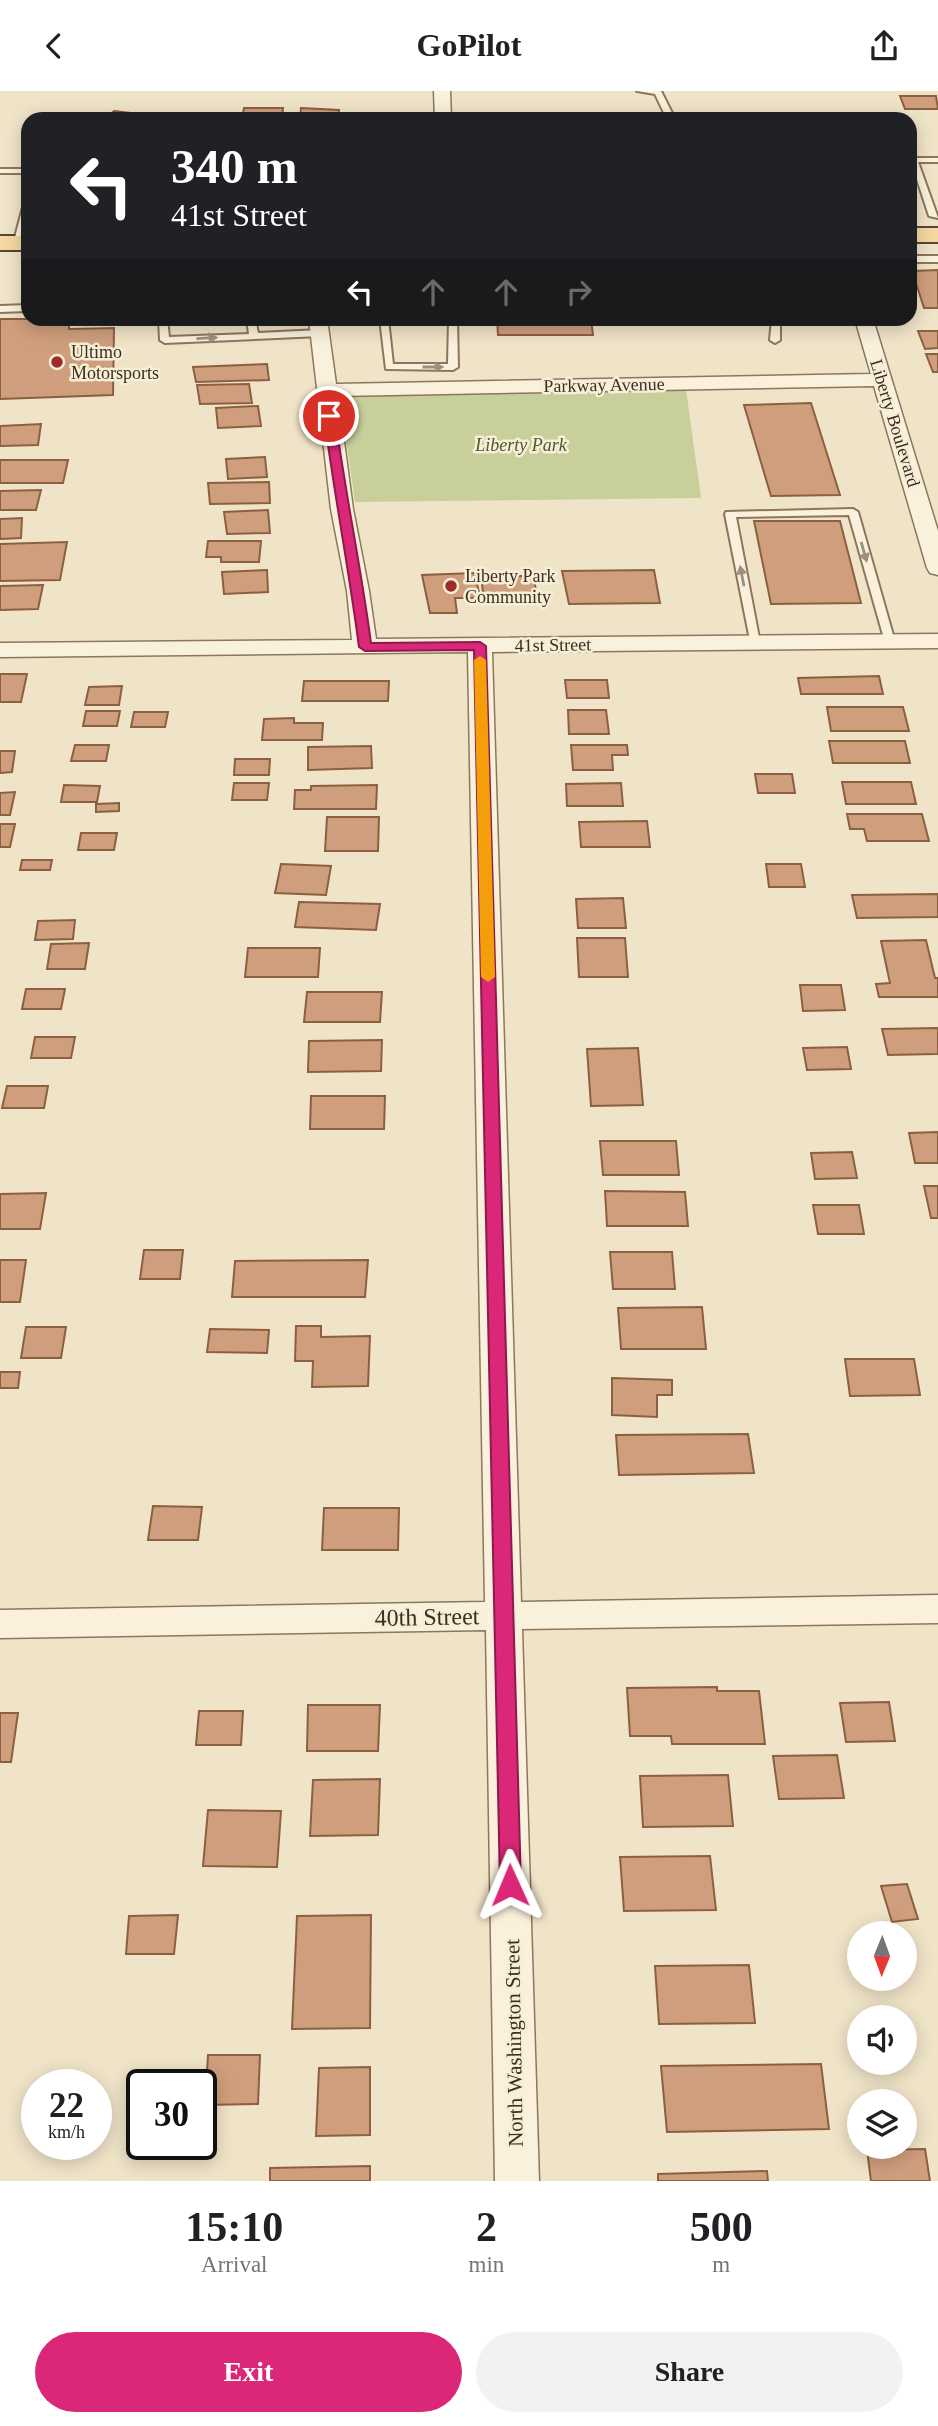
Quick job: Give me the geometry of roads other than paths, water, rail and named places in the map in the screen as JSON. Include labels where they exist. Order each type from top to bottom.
[{"type":"main road","points":[[917,235],[938,235]]},
{"type":"street","points":[[442,91],[443,112]]},
{"type":"street","points":[[319,326],[342,509],[358,591],[365,647]]},
{"type":"street","name":"Liberty Boulevard","points":[[866,326],[938,568]]},
{"type":"street","name":"Parkway Avenue","points":[[326,390],[882,380]]},
{"type":"street","name":"41st Street","points":[[0,650],[938,641]]},
{"type":"street","name":"North Washington Street","points":[[480,646],[517,2181]]},
{"type":"street","name":"40th Street","points":[[0,1624],[938,1609]]},
{"type":"lane","points":[[641,91],[658,92],[668,112]]},
{"type":"lane","points":[[917,160],[938,160]]},
{"type":"lane","points":[[0,171],[21,171]]},
{"type":"lane","points":[[917,175],[933,216],[938,216]]},
{"type":"lane","points":[[15,243],[21,225]]},
{"type":"lane","points":[[917,259],[938,259]]},
{"type":"lane","points":[[0,309],[21,308]]},
{"type":"lane","points":[[164,326],[165,340],[254,336],[319,326]]},
{"type":"lane","points":[[252,326],[254,336]]},
{"type":"lane","points":[[385,326],[389,367],[453,367],[453,326]]},
{"type":"lane","points":[[775,340],[776,326]]},
{"type":"lane","points":[[409,367],[410,389]]},
{"type":"lane","points":[[755,643],[730,513],[853,512],[890,642]]},
{"type":"place","name":"Ultimo Motorsports","points":[[57,362]]},
{"type":"place","name":"Liberty Park Community","points":[[451,586]]},
{"type":"park label","name":"Liberty Park","points":[[521,445]]}]
